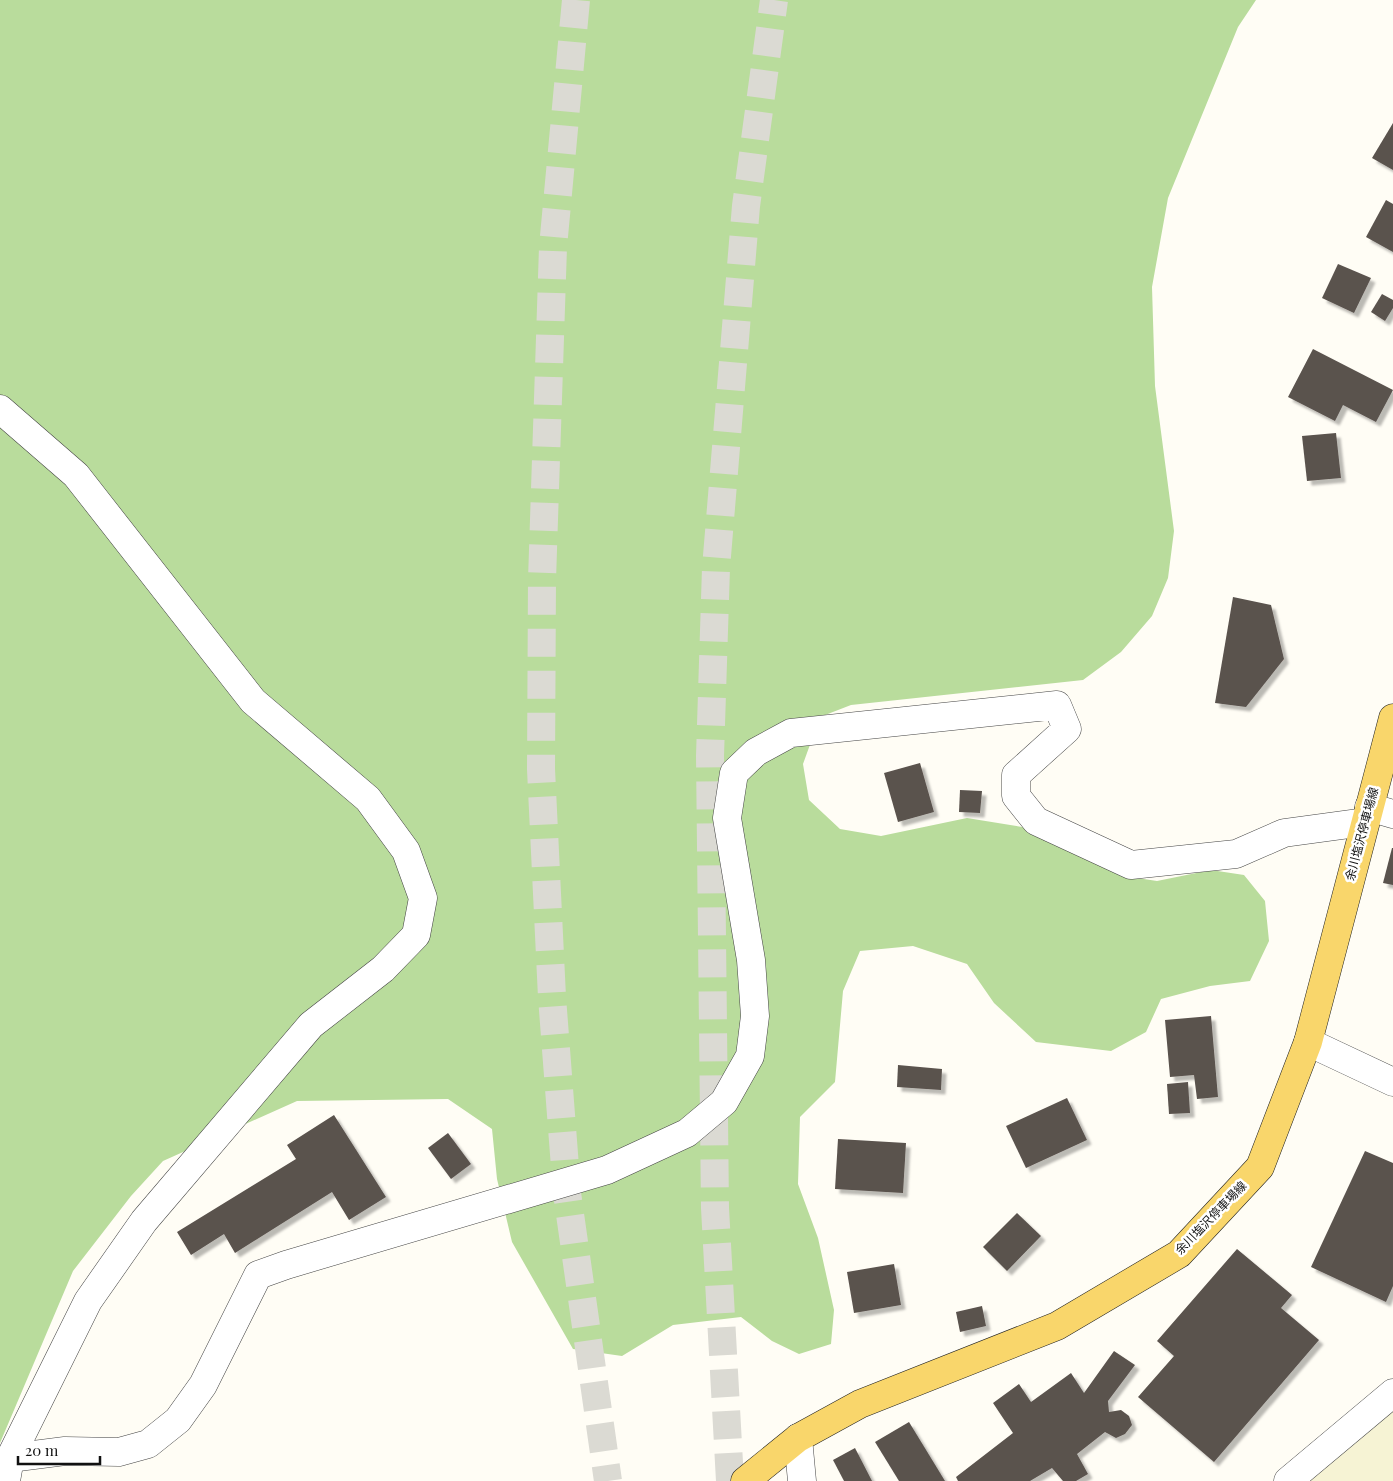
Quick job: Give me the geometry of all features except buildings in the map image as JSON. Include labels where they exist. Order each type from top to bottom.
[{"type":"main road","name":"余川塩沢停車場線","points":[[745,1481],[798,1438],[860,1404],[1057,1326],[1179,1254],[1260,1167],[1308,1042],[1375,814],[1393,718]]},
{"type":"street","points":[[0,409],[76,476],[253,701],[368,799],[406,851],[423,898],[416,934],[383,969],[311,1025],[144,1221],[88,1301],[8,1470]]},
{"type":"street","points":[[8,1470],[65,1451],[119,1452],[148,1444],[178,1420],[203,1385],[258,1275],[286,1265],[607,1170],[687,1133],[724,1102],[750,1056],[755,1016],[751,960],[726,818],[734,773],[756,752],[792,733],[1057,705],[1068,729],[1016,775],[1016,796],[1036,821],[1131,864],[1236,854],[1284,833],[1375,814]]},
{"type":"street","points":[[1308,1042],[1393,1082]]},
{"type":"street","points":[[1288,1481],[1393,1393]]},
{"type":"street","points":[[798,1438],[802,1481]]},
{"type":"shaded area","points":[[1393,1393],[1393,1481],[1288,1481]]},
{"type":"green space","points":[[0,0],[1256,0],[1238,27],[1168,198],[1152,287],[1155,386],[1174,531],[1168,578],[1152,616],[1121,652],[1083,680],[851,705],[820,717],[803,764],[809,800],[840,829],[881,836],[967,818],[1028,828],[1124,876],[1157,881],[1211,870],[1244,875],[1265,901],[1269,941],[1250,981],[1210,986],[1161,999],[1146,1032],[1111,1051],[1036,1042],[994,1003],[967,964],[913,946],[860,951],[843,991],[835,1082],[800,1117],[798,1184],[818,1238],[834,1310],[831,1344],[799,1354],[772,1341],[741,1317],[673,1325],[622,1356],[573,1349],[512,1242],[497,1179],[492,1129],[448,1099],[297,1101],[163,1161],[131,1196],[73,1271],[0,1443]]},
{"type":"tunnel","points":[[576,0],[553,247],[542,580],[541,769],[552,997],[567,1193],[608,1481]]},
{"type":"tunnel","points":[[730,1481],[715,1208],[710,756],[716,568],[746,206],[774,0]]}]
